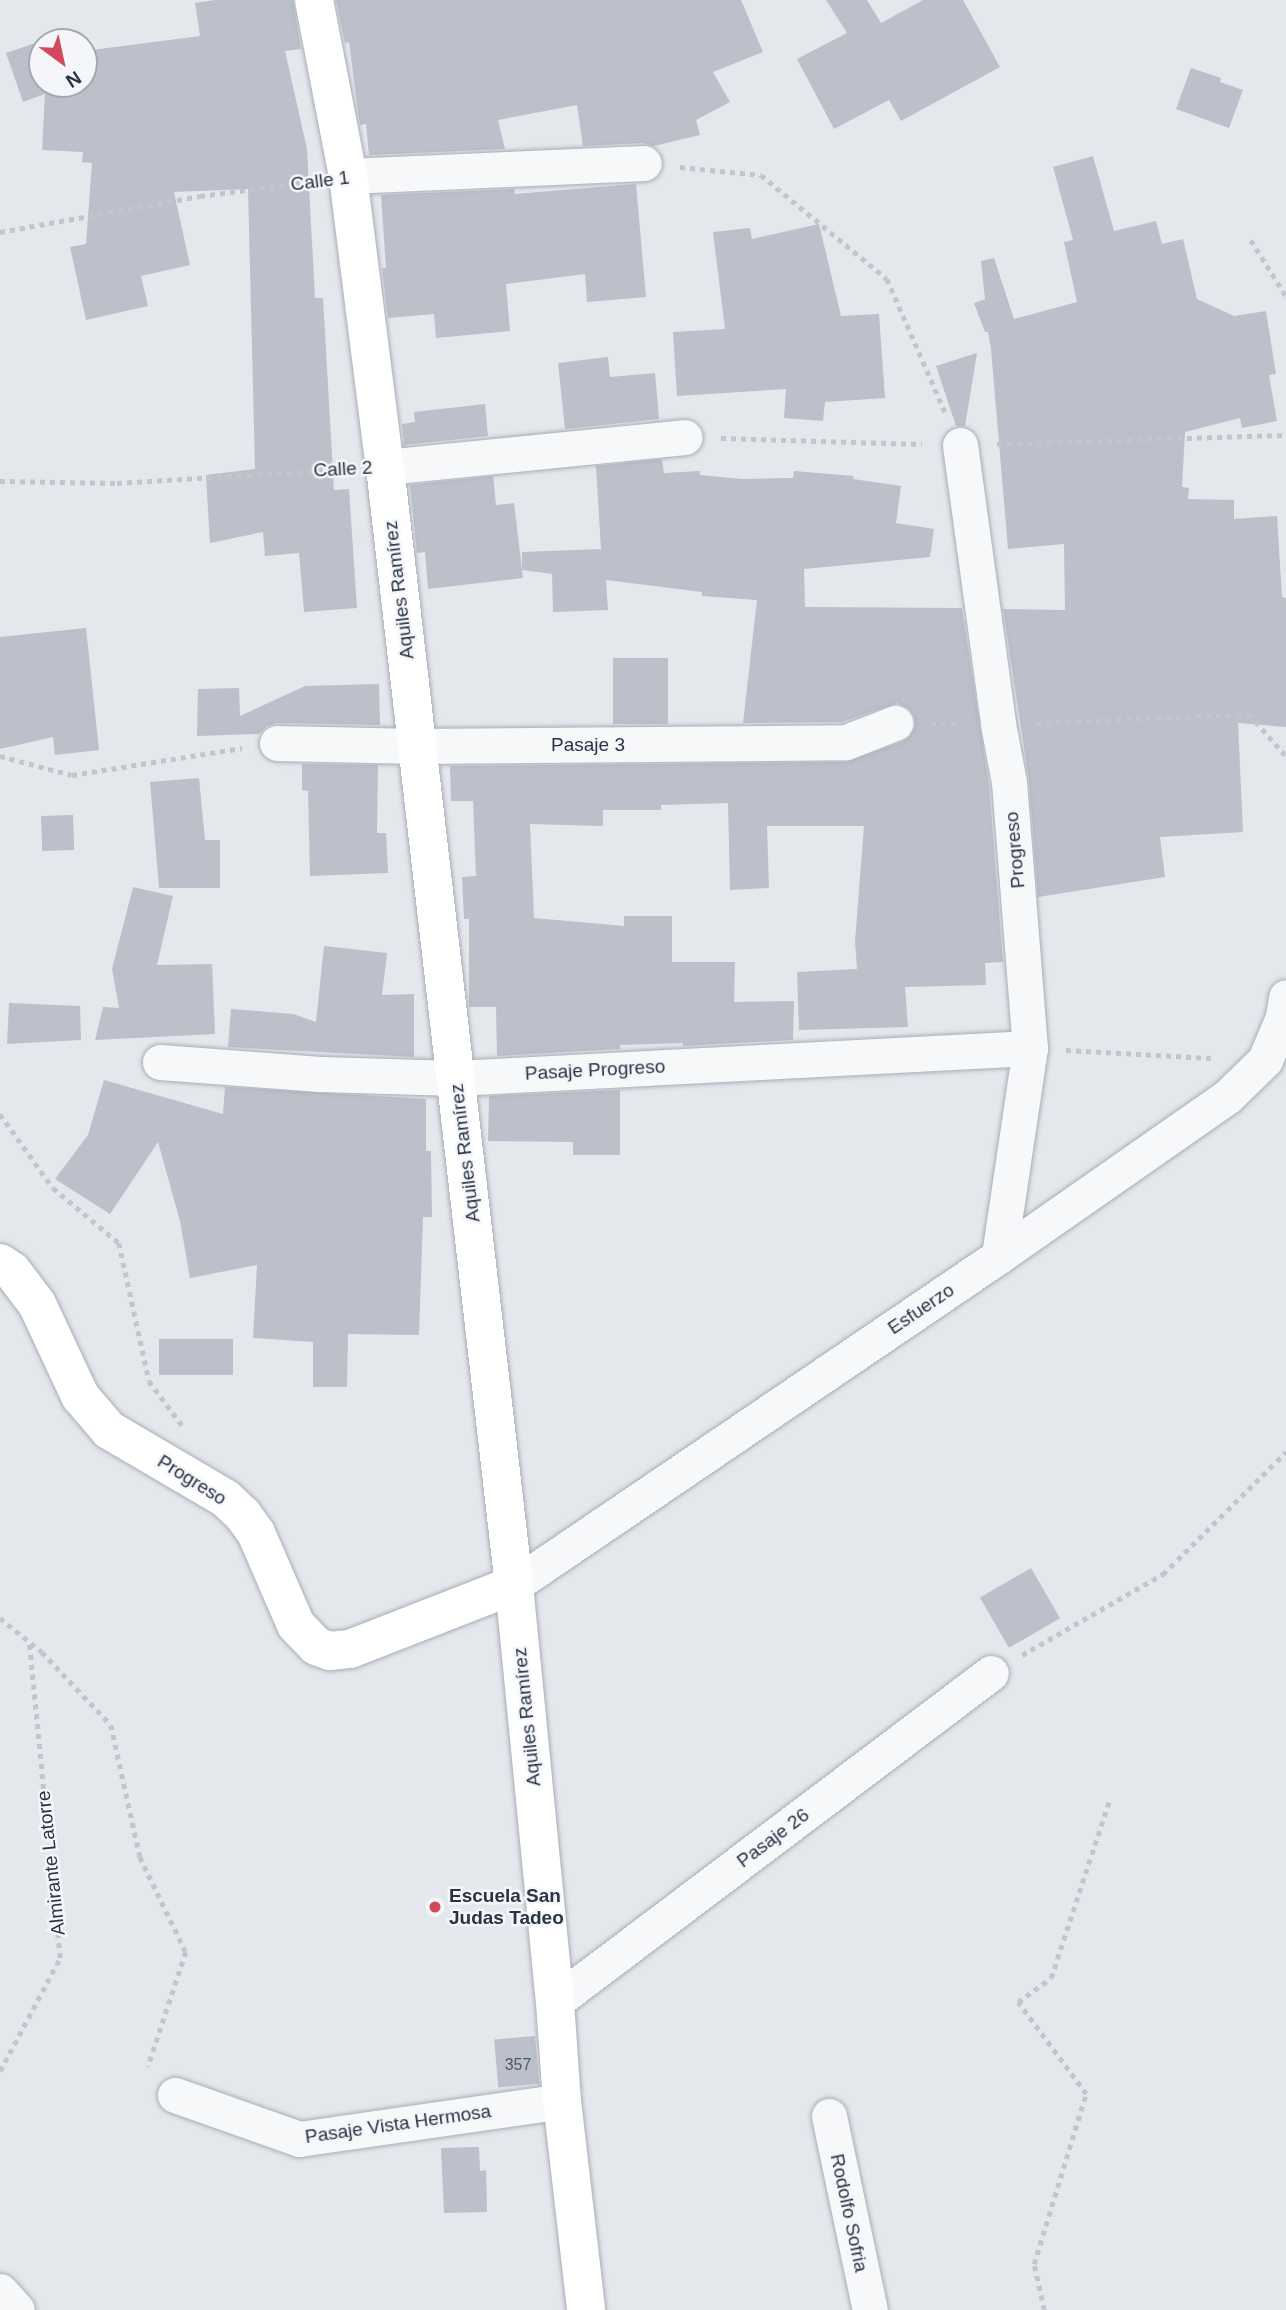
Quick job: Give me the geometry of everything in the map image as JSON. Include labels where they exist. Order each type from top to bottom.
[{"type":"street","name":"Aquiles Ramírez","points":[[314,0],[348,176],[385,467],[514,1585],[555,2002],[562,2101],[586,2310]]},
{"type":"street","name":"Calle 1","points":[[348,176],[644,163]]},
{"type":"street","name":"Calle 2","points":[[385,467],[685,438]]},
{"type":"street","name":"Progreso","points":[[960,445],[998,724],[1009,782],[1030,1048],[999,1256]]},
{"type":"street","name":"Pasaje 3","points":[[277,743],[417,746],[846,742],[895,723]]},
{"type":"street","name":"Esfuerzo","points":[[514,1585],[999,1256],[1227,1097],[1265,1060],[1283,1017],[1286,998]]},
{"type":"street","name":"Pasaje Progreso","points":[[160,1062],[320,1074],[456,1079],[1030,1048]]},
{"type":"street","name":"Progreso","points":[[0,1263],[12,1271],[37,1304],[80,1396],[109,1430],[225,1498],[243,1516],[256,1534],[296,1625],[316,1646],[330,1651],[350,1648],[514,1585]]},
{"type":"street","name":"Pasaje 26","points":[[555,2002],[991,1673]]},
{"type":"street","name":"Pasaje Vista Hermosa","points":[[175,2095],[299,2139],[562,2101]]},
{"type":"street","name":"Rodolfo Sofria","points":[[829,2116],[870,2310]]},
{"type":"street","points":[[0,2291],[18,2310]]},
{"type":"path","points":[[644,163],[761,175],[887,279],[960,445]]},
{"type":"path","name":"Calle 1","points":[[0,232],[200,196],[348,176]]},
{"type":"path","points":[[1251,240],[1286,296]]},
{"type":"path","name":"Calle 2","points":[[0,481],[117,483],[385,467]]},
{"type":"path","points":[[895,723],[998,724],[1249,714],[1286,756]]},
{"type":"path","points":[[0,756],[72,775],[277,743]]},
{"type":"path","points":[[1030,1048],[1265,1060]]},
{"type":"path","points":[[0,1114],[53,1188],[119,1243],[149,1381],[187,1431]]},
{"type":"path","points":[[991,1673],[1163,1574],[1286,1452]]},
{"type":"path","points":[[0,1618],[29,1642],[111,1724],[140,1857],[186,1952],[146,2073],[175,2095]]},
{"type":"path","name":"Almirante Latorre","points":[[0,2071],[60,1958],[29,1642]]},
{"type":"path","points":[[1044,2310],[1034,2264],[1086,2094],[1018,2002],[1051,1978],[1109,1802]]},
{"type":"building","points":[[215,0],[293,0],[301,49],[285,51],[307,149],[315,298],[323,298],[334,490],[349,489],[357,608],[304,612],[299,553],[265,556],[263,532],[210,543],[206,475],[255,469],[248,189],[174,192],[190,265],[141,276],[148,306],[86,320],[70,247],[86,244],[92,163],[82,162],[83,152],[42,150],[45,98],[98,98],[98,49],[200,36],[195,3]]},
{"type":"building","points":[[336,0],[741,0],[763,52],[713,72],[730,102],[696,120],[700,135],[654,146],[643,143],[583,146],[577,105],[498,120],[505,149],[369,155],[366,124],[360,125],[349,42],[345,43]]},
{"type":"building","points":[[826,0],[867,0],[881,23],[923,0],[963,0],[1000,67],[901,121],[889,100],[834,129],[797,59],[847,33]]},
{"type":"building","points":[[28,46],[28,98],[34,98],[23,102],[6,53]]},
{"type":"building","points":[[1191,68],[1221,78],[1220,82],[1243,90],[1229,128],[1176,109]]},
{"type":"building","points":[[1093,156],[1114,231],[1156,221],[1162,244],[1183,239],[1197,299],[1234,316],[1266,311],[1276,374],[1269,375],[1277,421],[1242,428],[1240,418],[1185,432],[1182,487],[1189,488],[1188,499],[1234,500],[1234,519],[1277,516],[1282,597],[1286,598],[1286,727],[1238,723],[1243,832],[1160,837],[1165,877],[1038,897],[1029,780],[1003,609],[1065,610],[1064,544],[1008,549],[991,349],[988,332],[985,332],[974,303],[985,299],[981,261],[994,258],[1014,319],[1077,302],[1064,242],[1073,240],[1053,167]]},
{"type":"building","points":[[636,184],[646,297],[587,302],[585,274],[506,284],[510,331],[436,338],[434,314],[388,318],[382,268],[386,268],[381,195],[514,189],[515,194]]},
{"type":"building","points":[[819,224],[841,316],[879,314],[885,398],[825,402],[823,421],[784,418],[786,389],[677,396],[673,332],[725,329],[713,232],[750,228],[752,239]]},
{"type":"building","points":[[977,353],[965,426],[956,426],[936,366]]},
{"type":"building","points":[[608,357],[610,377],[655,373],[659,419],[565,429],[558,363]]},
{"type":"building","points":[[485,404],[488,436],[404,445],[402,424],[415,422],[414,412]]},
{"type":"building","points":[[662,459],[664,473],[700,471],[700,475],[743,479],[793,478],[794,471],[854,476],[853,479],[901,486],[896,523],[934,529],[930,557],[804,569],[805,607],[962,608],[989,785],[1003,962],[985,963],[986,985],[905,987],[908,1027],[799,1030],[797,972],[857,969],[855,941],[864,826],[767,826],[769,888],[730,890],[728,803],[661,805],[661,810],[603,810],[603,826],[530,824],[534,918],[624,926],[624,916],[672,916],[672,962],[735,962],[734,1002],[794,1001],[793,1040],[683,1046],[683,1043],[620,1045],[620,1049],[497,1056],[496,1007],[469,1007],[469,919],[464,919],[462,877],[476,876],[473,801],[451,801],[450,766],[846,762],[902,742],[910,736],[915,727],[914,716],[908,708],[897,703],[842,722],[743,723],[757,600],[702,596],[702,592],[606,580],[608,610],[553,612],[552,574],[522,570],[522,552],[601,549],[596,466]]},
{"type":"building","points":[[493,476],[496,505],[514,503],[523,578],[428,589],[425,552],[417,553],[410,485]]},
{"type":"building","points":[[86,628],[99,750],[55,755],[53,737],[0,749],[0,637]]},
{"type":"building","points":[[613,658],[668,658],[668,724],[613,724]]},
{"type":"building","points":[[379,684],[380,725],[277,723],[267,726],[259,734],[197,736],[198,689],[239,688],[240,716],[305,686]]},
{"type":"building","points":[[302,764],[378,765],[377,833],[386,833],[388,873],[310,876],[308,791],[302,790]]},
{"type":"building","points":[[199,778],[205,840],[220,840],[220,888],[159,888],[150,782]]},
{"type":"building","points":[[73,815],[74,850],[42,851],[41,816]]},
{"type":"building","points":[[133,887],[173,896],[157,965],[212,964],[215,1034],[95,1040],[103,1007],[119,1008],[112,969]]},
{"type":"building","points":[[324,946],[387,953],[382,995],[414,994],[414,1057],[228,1047],[231,1009],[293,1014],[316,1022]]},
{"type":"building","points":[[9,1003],[80,1006],[81,1040],[7,1044]]},
{"type":"building","points":[[104,1080],[223,1114],[225,1087],[426,1099],[426,1151],[431,1151],[432,1217],[423,1217],[419,1335],[348,1334],[347,1387],[313,1387],[313,1342],[253,1338],[257,1265],[190,1278],[180,1221],[158,1142],[110,1214],[55,1179],[88,1135]]},
{"type":"building","points":[[620,1090],[620,1155],[573,1155],[573,1142],[488,1141],[489,1096]]},
{"type":"building","points":[[159,1339],[233,1339],[233,1375],[159,1375]]},
{"type":"building","points":[[1031,1568],[1060,1618],[1009,1648],[980,1598]]},
{"type":"building","points":[[535,2036],[539,2084],[498,2087],[494,2040]]},
{"type":"building","points":[[479,2147],[480,2171],[486,2170],[487,2212],[444,2213],[441,2148]]},
{"type":"place","name":"Escuela San Judas Tadeo","points":[[435,1907]]}]
